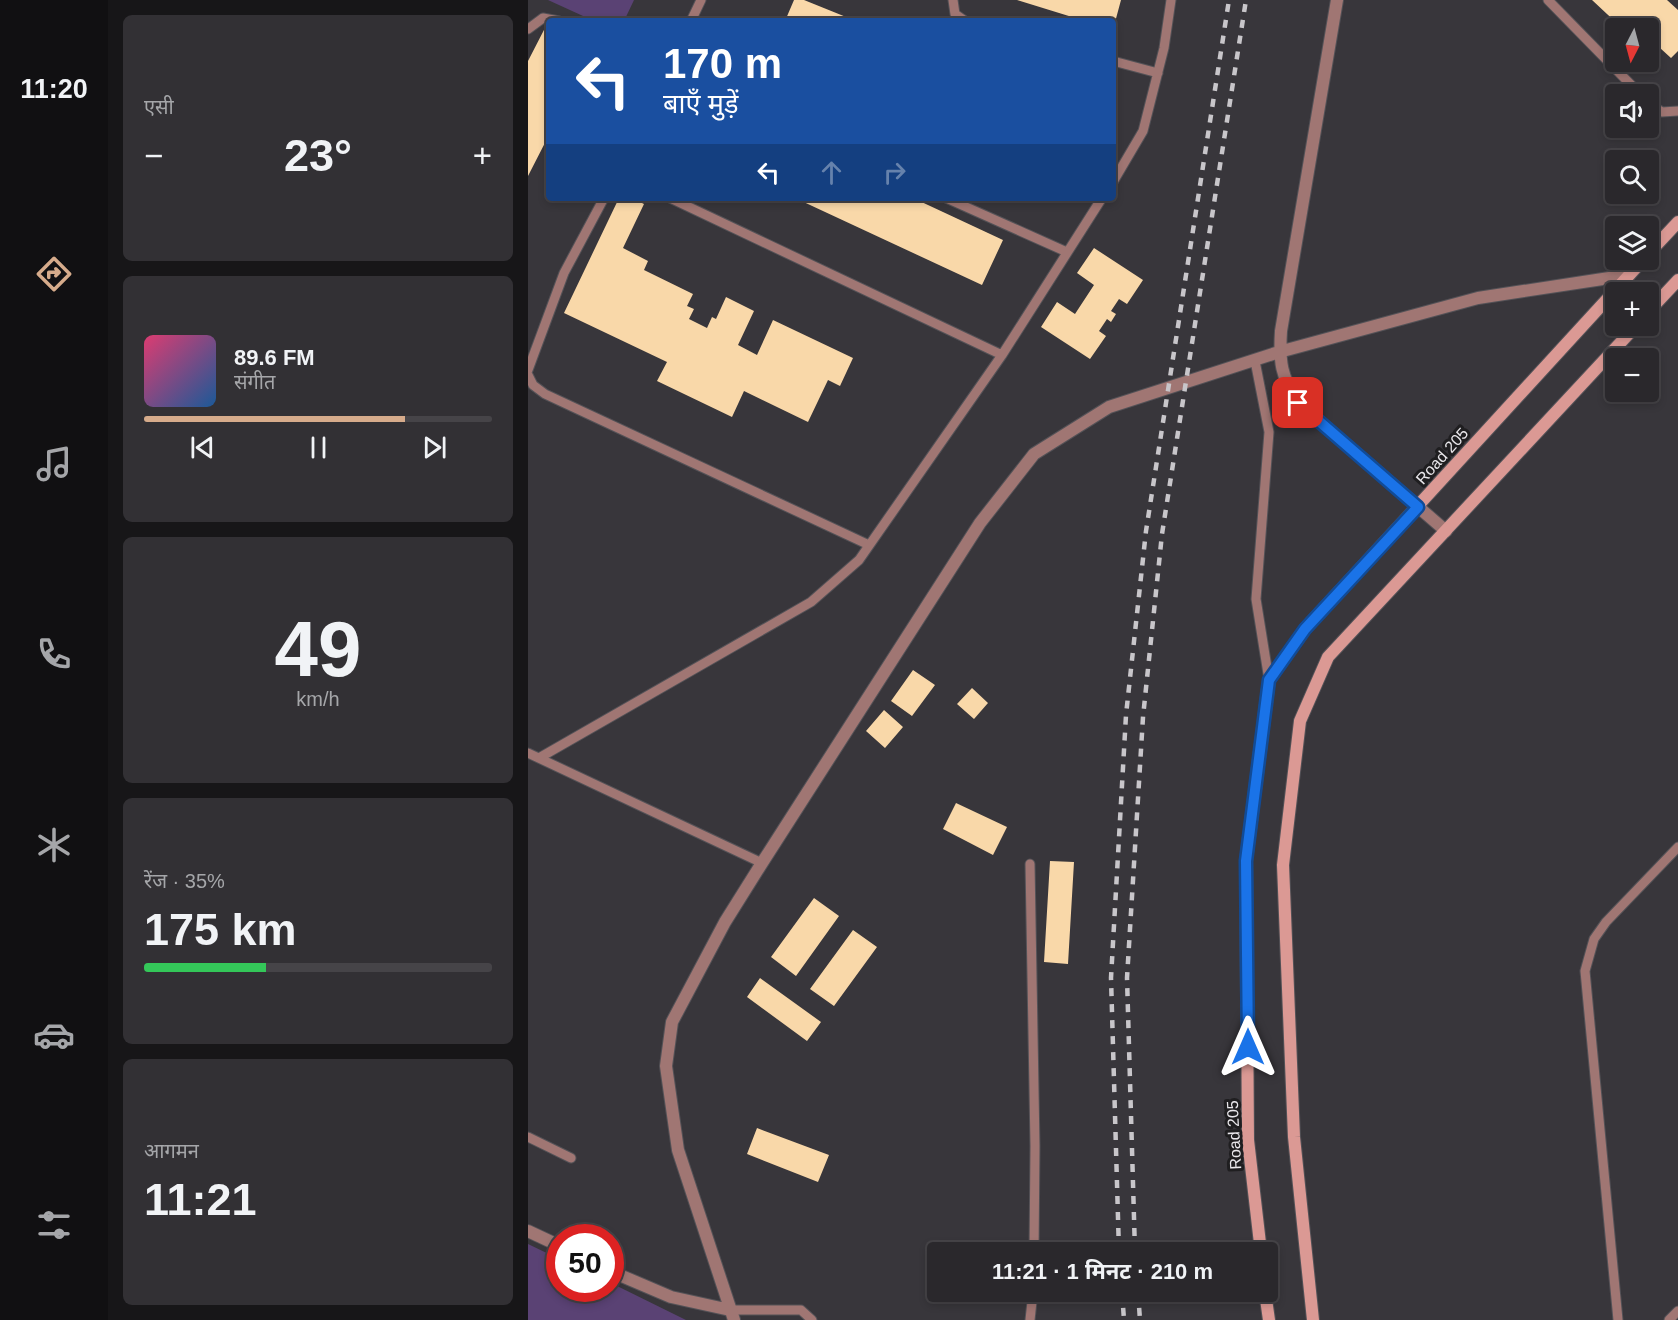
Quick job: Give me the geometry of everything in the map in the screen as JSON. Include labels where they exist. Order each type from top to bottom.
[{"type":"main road","points":[[1659,242],[1678,222]]},
{"type":"main road","name":"Road 205","points":[[1260,1242],[1248,1140],[1246,861],[1269,680],[1305,629],[1634,270]]},
{"type":"main road","points":[[1659,300],[1678,280]]},
{"type":"main road","points":[[1313,1320],[1294,1137],[1283,865],[1300,721],[1329,657],[1627,336]]},
{"type":"main road","points":[[1266,1302],[1269,1320]]},
{"type":"street","points":[[1337,0],[1279,352],[1285,383],[1298,403],[1446,531]]},
{"type":"street","points":[[732,1315],[678,1150],[666,1066],[672,1022],[724,922],[980,523],[1034,454],[1109,407],[1279,352],[1478,298],[1629,275]]},
{"type":"street","points":[[528,1231],[546,1239]]},
{"type":"street","points":[[624,1277],[671,1297],[732,1315]]},
{"type":"lane","points":[[692,18],[701,0]]},
{"type":"lane","points":[[953,0],[955,14],[961,18]]},
{"type":"lane","points":[[1116,177],[1143,131],[1158,73],[1171,0]]},
{"type":"lane","points":[[1548,0],[1630,84]]},
{"type":"lane","points":[[528,29],[534,22],[546,19]]},
{"type":"lane","points":[[1116,62],[1158,73]]},
{"type":"lane","points":[[1659,110],[1678,111]]},
{"type":"lane","points":[[602,201],[564,273],[528,373],[532,385],[544,394],[869,545]]},
{"type":"lane","points":[[676,201],[1002,355]]},
{"type":"lane","points":[[953,201],[1067,252]]},
{"type":"lane","points":[[539,758],[811,602],[859,560],[1002,355],[1100,201]]},
{"type":"lane","points":[[1255,361],[1269,432],[1256,599],[1269,680]]},
{"type":"lane","points":[[528,753],[762,863]]},
{"type":"lane","points":[[1618,1320],[1585,971],[1594,939],[1606,922],[1678,847]]},
{"type":"lane","points":[[1030,864],[1035,1146],[1034,1242]]},
{"type":"lane","points":[[528,1137],[571,1158]]},
{"type":"lane","points":[[1030,1320],[1032,1302]]},
{"type":"lane","points":[[732,1315],[801,1310],[812,1320]]},
{"type":"lane","points":[[1669,1320],[1678,1311]]},
{"type":"shaded area","points":[[548,0],[634,0],[625,18],[587,18]]},
{"type":"shaded area","points":[[528,1244],[546,1253],[546,1302],[624,1302],[624,1289],[686,1320],[528,1320]]},
{"type":"building","points":[[794,0],[804,0],[849,18],[786,18]]},
{"type":"building","points":[[1017,0],[1121,0],[1116,19],[1075,18]]},
{"type":"building","points":[[1592,0],[1667,0],[1678,10],[1678,51],[1671,58],[1659,47],[1659,18],[1611,18]]},
{"type":"building","points":[[546,26],[546,141],[528,176],[528,61]]},
{"type":"building","points":[[618,201],[638,201],[644,204],[623,248],[648,261],[644,270],[693,294],[687,306],[694,309],[689,319],[707,328],[712,317],[716,319],[726,297],[754,311],[738,345],[757,355],[773,320],[853,358],[840,386],[828,380],[808,422],[744,391],[732,417],[657,381],[667,362],[564,313]]},
{"type":"building","points":[[801,201],[919,201],[1003,240],[982,285]]},
{"type":"building","points":[[1094,248],[1143,280],[1127,304],[1119,299],[1111,311],[1116,314],[1111,322],[1107,319],[1099,331],[1106,336],[1090,359],[1041,327],[1057,302],[1075,314],[1094,285],[1077,273]]},
{"type":"building","points":[[913,670],[935,685],[912,716],[891,701]]},
{"type":"building","points":[[972,688],[988,703],[974,719],[957,704]]},
{"type":"building","points":[[884,710],[903,727],[885,748],[866,731]]},
{"type":"building","points":[[956,803],[1007,827],[993,855],[943,829]]},
{"type":"building","points":[[1050,861],[1074,862],[1068,964],[1044,962]]},
{"type":"building","points":[[814,898],[839,916],[796,976],[771,957]]},
{"type":"building","points":[[853,930],[877,947],[834,1006],[810,989]]},
{"type":"building","points":[[760,978],[821,1022],[807,1041],[747,997]]},
{"type":"building","points":[[757,1128],[829,1155],[818,1182],[747,1154]]},
{"type":"railway","points":[[1119,1242],[1111,978],[1126,715],[1146,531],[1229,0]]},
{"type":"railway","points":[[1135,1242],[1127,978],[1143,717],[1162,534],[1246,0]]},
{"type":"railway","points":[[1123,1302],[1124,1320]]},
{"type":"railway","points":[[1139,1302],[1140,1320]]},
{"type":"route","points":[[1248,1047],[1246,861],[1269,680],[1305,629],[1418,507],[1298,403]]}]
